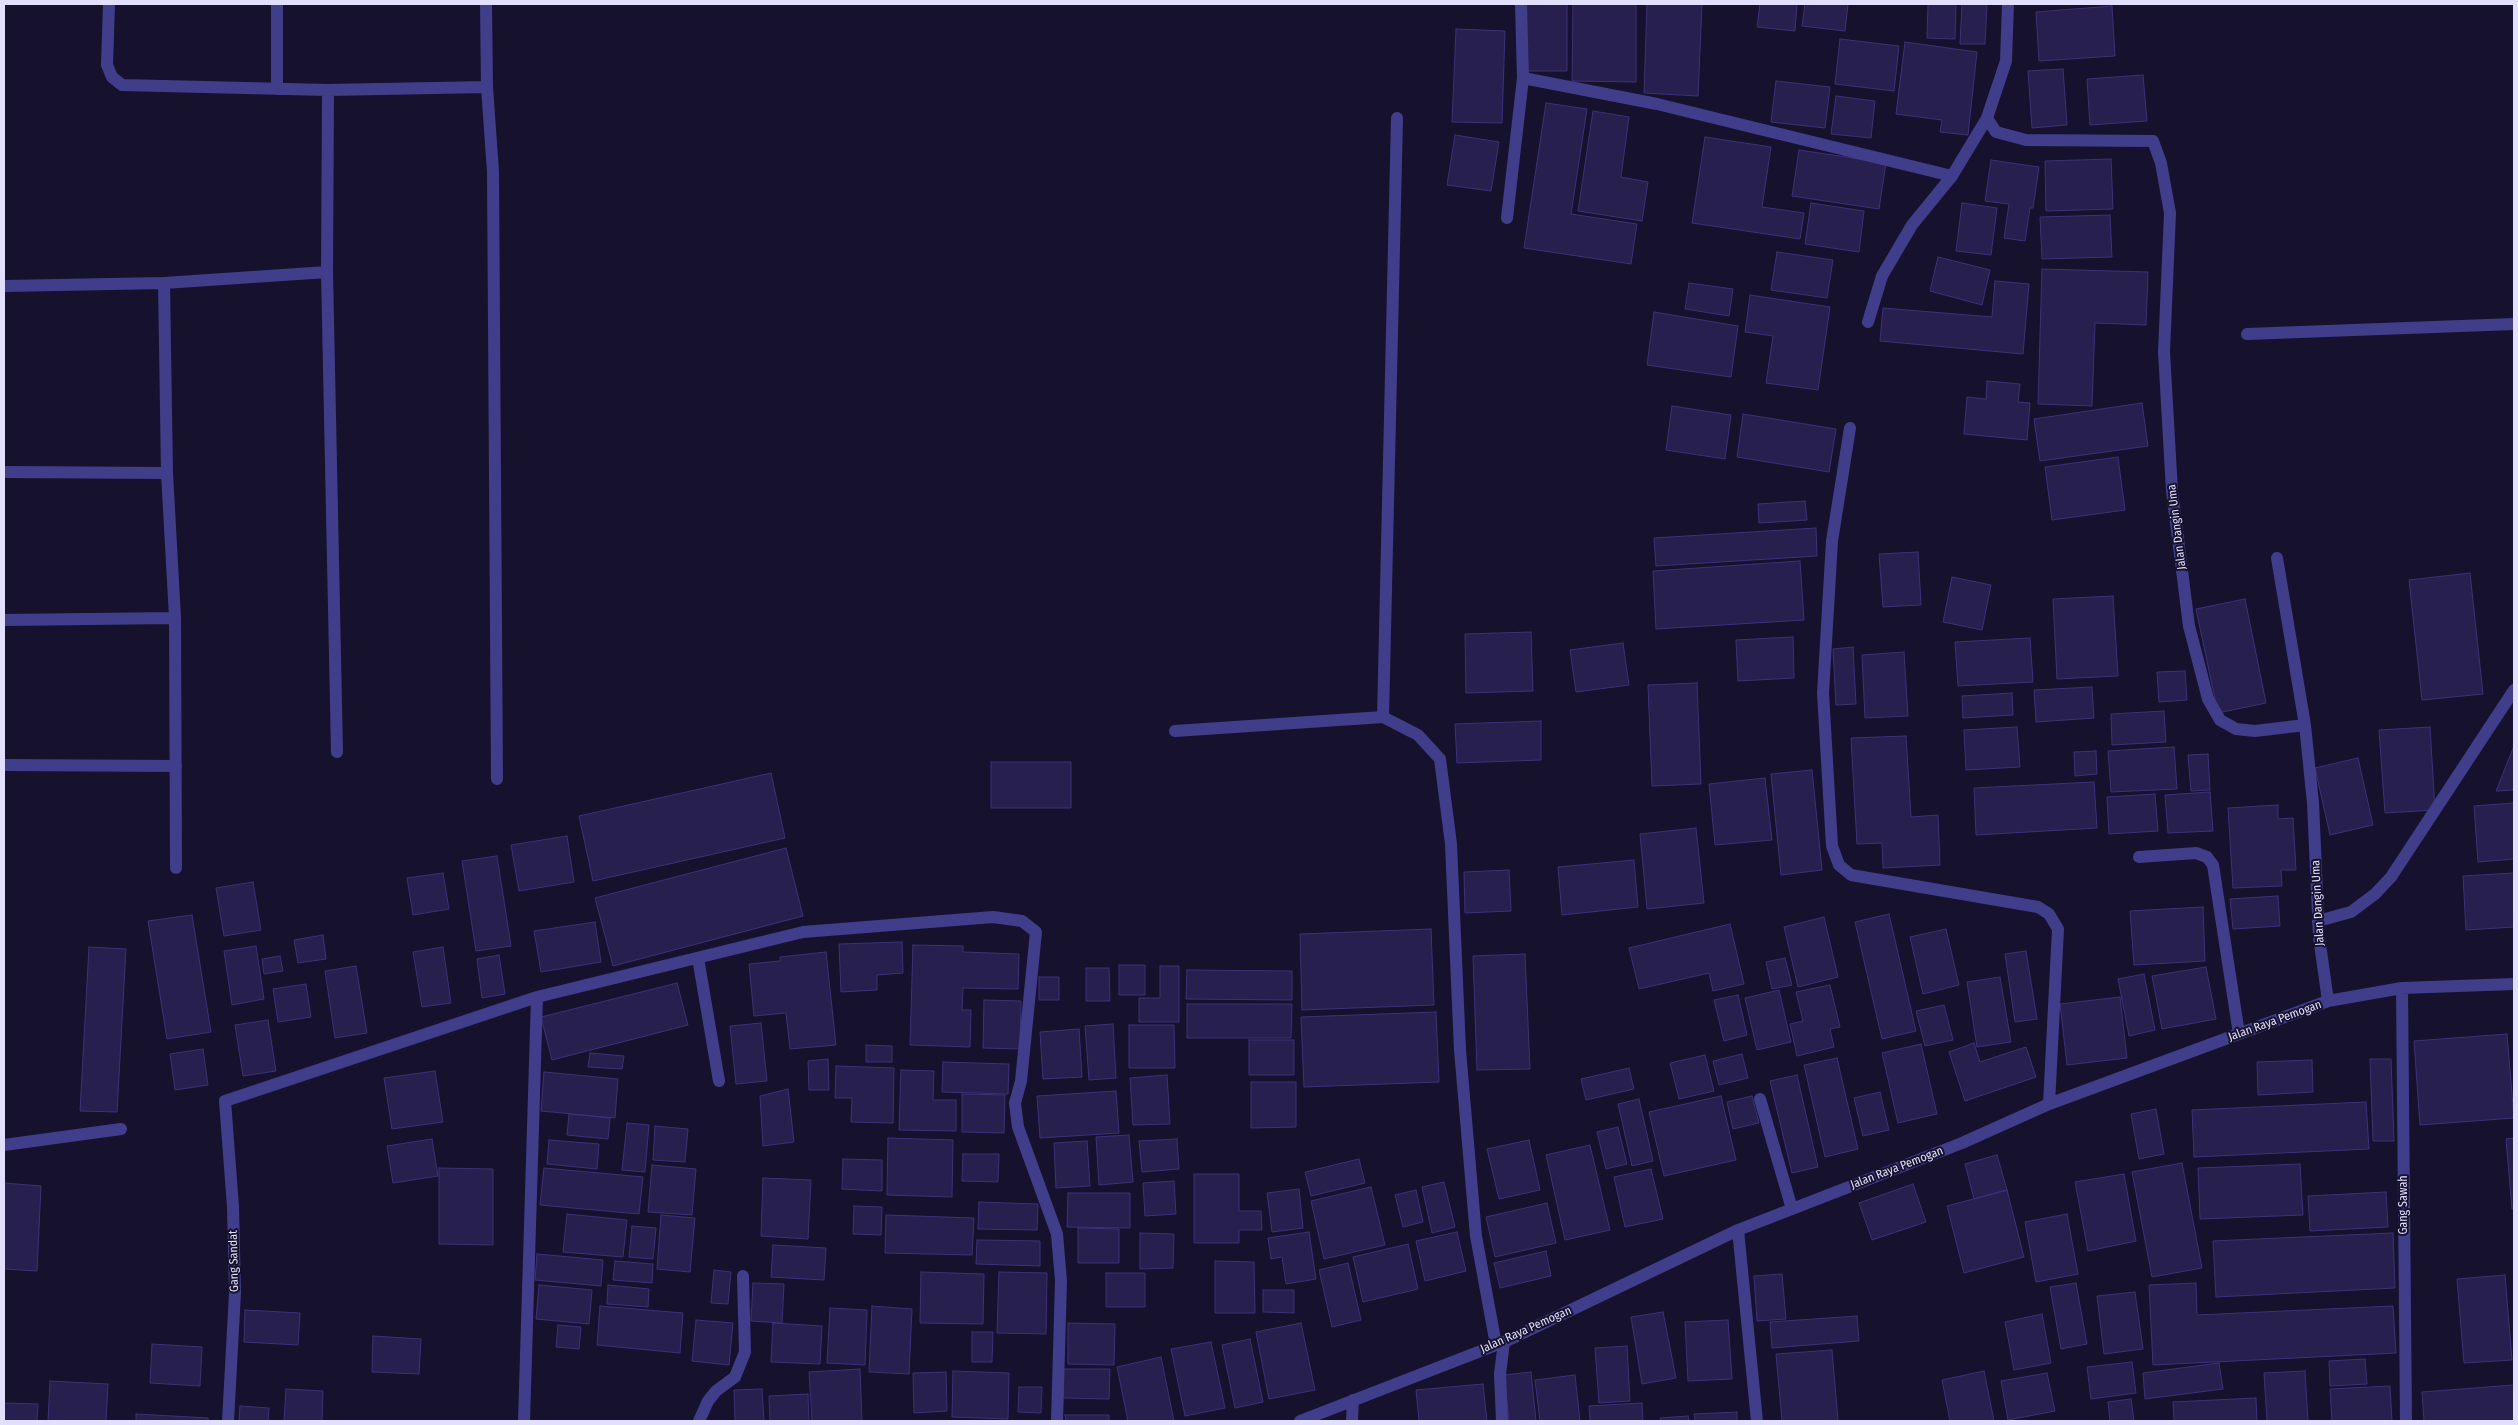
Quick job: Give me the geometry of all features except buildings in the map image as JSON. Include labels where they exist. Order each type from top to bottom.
[{"type":"street","points":[[109,4],[107,65],[112,77],[122,85],[328,90],[487,87]]},
{"type":"street","points":[[277,4],[277,89]]},
{"type":"street","points":[[486,4],[487,87],[493,172],[497,779]]},
{"type":"street","points":[[1507,218],[1523,78],[1521,4]]},
{"type":"street","points":[[1868,322],[1882,276],[1907,233],[1952,176],[1987,118],[2006,61],[2008,4]]},
{"type":"street","points":[[1523,78],[1658,104],[1952,176]]},
{"type":"street","points":[[328,90],[327,272],[337,752]]},
{"type":"street","points":[[1383,717],[1397,118]]},
{"type":"street","name":"Jalan Dangin Uma","points":[[1987,118],[1996,132],[2026,140],[2153,141],[2161,163],[2170,213],[2164,352],[2172,491],[2189,626],[2208,699],[2220,720],[2236,729],[2255,731],[2305,725],[2311,770],[2319,937],[2323,980],[2328,1001]]},
{"type":"street","points":[[4,286],[164,283],[327,272]]},
{"type":"street","points":[[164,283],[167,473],[175,618],[176,868]]},
{"type":"street","points":[[2247,334],[2514,324]]},
{"type":"street","points":[[1850,428],[1832,541],[1823,694],[1832,846],[1839,864],[1852,875],[2038,907],[2049,914],[2058,929],[2049,1104]]},
{"type":"street","points":[[4,472],[167,473]]},
{"type":"street","points":[[2277,558],[2305,725]]},
{"type":"street","points":[[4,620],[175,618]]},
{"type":"street","points":[[2318,921],[2351,912],[2375,894],[2391,877],[2514,690]]},
{"type":"street","points":[[1175,731],[1383,717],[1418,735],[1440,759],[1451,844],[1460,1050],[1476,1236],[1500,1344],[1502,1421]]},
{"type":"street","points":[[4,765],[176,766]]},
{"type":"street","points":[[2140,856],[2196,853],[2207,857],[2213,865],[2240,1034]]},
{"type":"street","points":[[524,1421],[537,997],[803,932],[993,917],[1022,920],[1036,932],[1021,1081],[1015,1103],[1018,1127],[1057,1234],[1061,1282],[1057,1421]]},
{"type":"street","points":[[698,958],[719,1081]]},
{"type":"street","name":"Jalan Raya Pemogan","points":[[1300,1421],[1500,1344],[1738,1230],[1962,1143],[2049,1104],[2328,1001],[2402,988],[2514,984]]},
{"type":"street","name":"Gang Sawah","points":[[2402,988],[2406,1421]]},
{"type":"street","name":"Gang Sandat","points":[[228,1421],[235,1293],[233,1207],[225,1101],[537,997]]},
{"type":"street","points":[[1760,1099],[1792,1209]]},
{"type":"street","points":[[4,1145],[121,1129]]},
{"type":"street","points":[[1738,1230],[1757,1421]]},
{"type":"street","points":[[698,1421],[708,1401],[716,1391],[735,1377],[745,1352],[743,1276]]},
{"type":"street","points":[[1352,1421],[1353,1400]]}]
